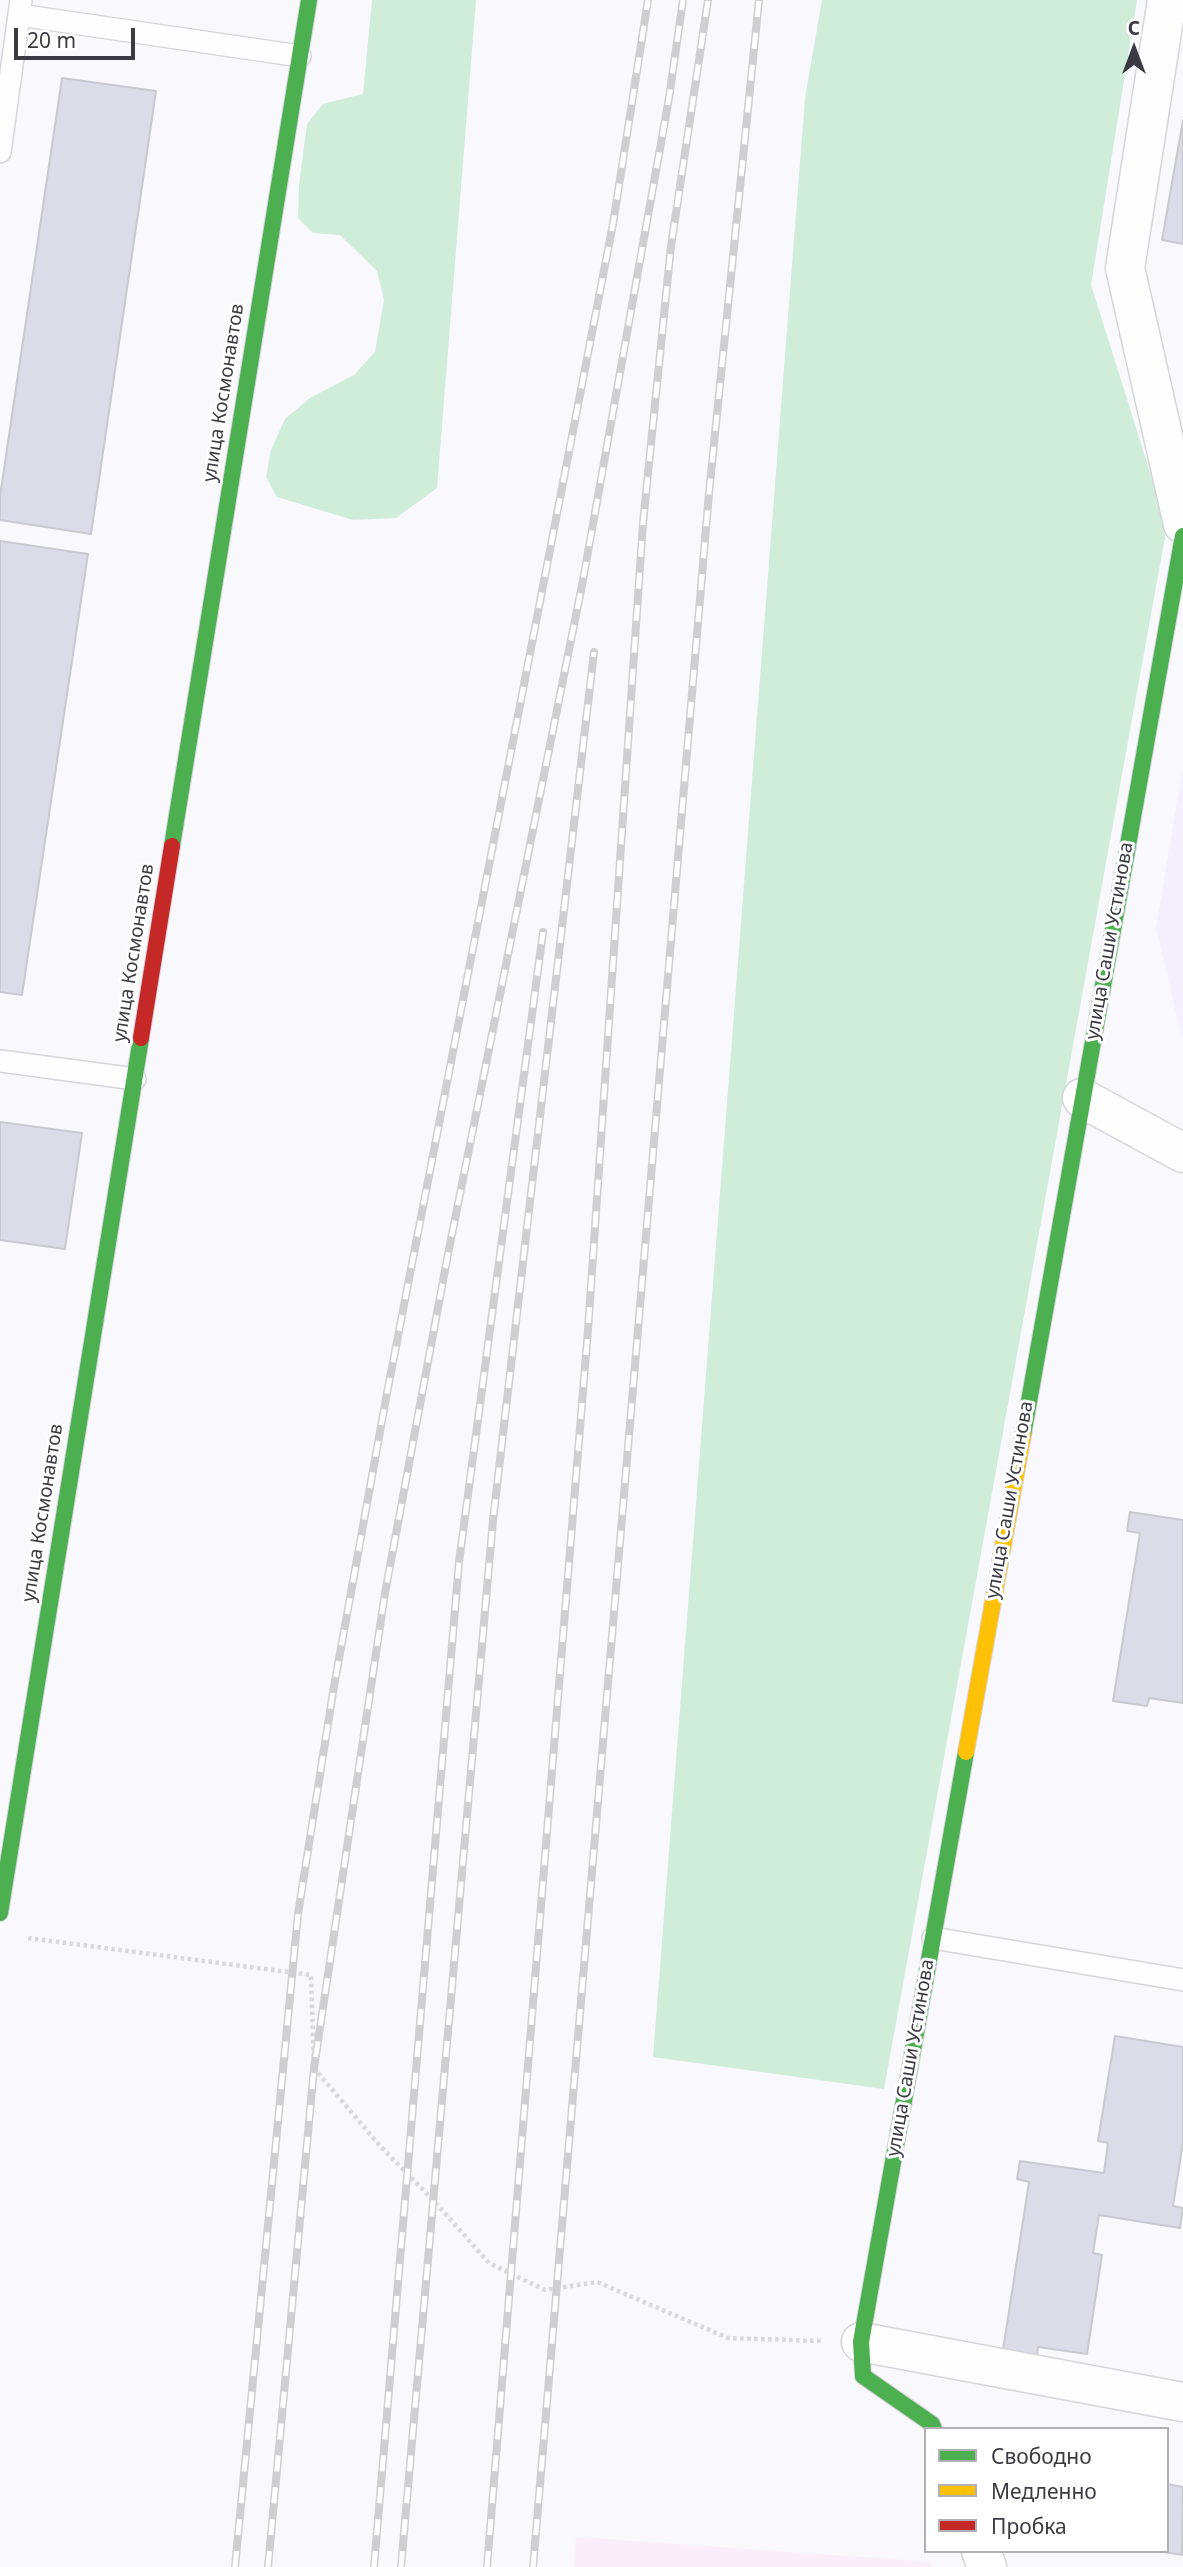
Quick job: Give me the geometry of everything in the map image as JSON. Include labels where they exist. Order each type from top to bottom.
[{"type":"street","name":"улица Космонавтов","points":[[0,1913],[309,0]]},
{"type":"street","points":[[1167,0],[1125,268],[1183,524]]},
{"type":"street","name":"улица Саши Устинова","points":[[933,2427],[863,2376],[861,2342],[1183,536]]},
{"type":"street","points":[[1082,1098],[1183,1153]]},
{"type":"street","points":[[861,2342],[1183,2402]]},
{"type":"lane","points":[[0,152],[20,8],[300,56]]},
{"type":"lane","points":[[0,1061],[135,1079]]},
{"type":"lane","points":[[0,1778],[21,1782]]},
{"type":"lane","points":[[933,1938],[1183,1980]]},
{"type":"path","points":[[27,1938],[311,1975],[314,2068],[380,2146],[489,2263],[545,2290],[597,2282],[728,2338],[861,2342]]},
{"type":"shaded area","points":[[1183,767],[1183,1042],[1156,928]]},
{"type":"shaded area","points":[[576,2537],[931,2562],[931,2567],[574,2567]]},
{"type":"green space","points":[[372,0],[476,0],[437,488],[396,518],[353,520],[277,497],[266,477],[271,450],[285,419],[310,398],[354,375],[375,352],[384,300],[377,271],[340,235],[313,233],[298,218],[299,185],[307,124],[323,104],[363,94]]},
{"type":"green space","points":[[822,0],[1137,0],[1091,285],[1167,526],[884,2089],[653,2057],[805,98]]},
{"type":"building","points":[[62,78],[156,91],[91,534],[0,520],[0,496]]},
{"type":"building","points":[[1183,120],[1183,244],[1162,240]]},
{"type":"building","points":[[0,541],[88,554],[22,995],[0,992]]},
{"type":"building","points":[[0,1122],[82,1133],[65,1249],[0,1240]]},
{"type":"building","points":[[1130,1512],[1183,1520],[1183,1703],[1149,1698],[1147,1706],[1113,1701],[1140,1533],[1127,1531]]},
{"type":"building","points":[[1115,2036],[1183,2047],[1183,2142],[1173,2206],[1183,2208],[1180,2228],[1099,2215],[1093,2253],[1102,2255],[1087,2354],[1038,2347],[1037,2355],[1003,2350],[1029,2182],[1017,2179],[1020,2161],[1104,2173],[1108,2143],[1098,2141]]},
{"type":"building","points":[[1169,2484],[1183,2487],[1182,2555],[1169,2553]]},
{"type":"railway","points":[[235,2567],[298,1914],[333,1692],[387,1393],[613,224],[648,0]]},
{"type":"railway","points":[[268,2567],[314,2068],[385,1593],[448,1254],[583,580],[669,98],[683,0]]},
{"type":"railway","points":[[487,2567],[588,1330],[643,523],[671,246],[708,0]]},
{"type":"railway","points":[[533,2567],[709,493],[759,0]]},
{"type":"railway","points":[[401,2567],[493,1520],[594,652]]},
{"type":"railway","points":[[374,2567],[459,1562],[543,932]]},
{"type":"traffic: fast","points":[[172,846],[309,0]]},
{"type":"traffic: fast","points":[[1023,1435],[1183,536]]},
{"type":"traffic: fast","points":[[0,1913],[141,1038]]},
{"type":"traffic: fast","points":[[933,2427],[863,2376],[861,2342],[966,1752]]},
{"type":"traffic: slow","points":[[966,1752],[1023,1435]]},
{"type":"traffic: jam","points":[[141,1038],[172,846]]}]
